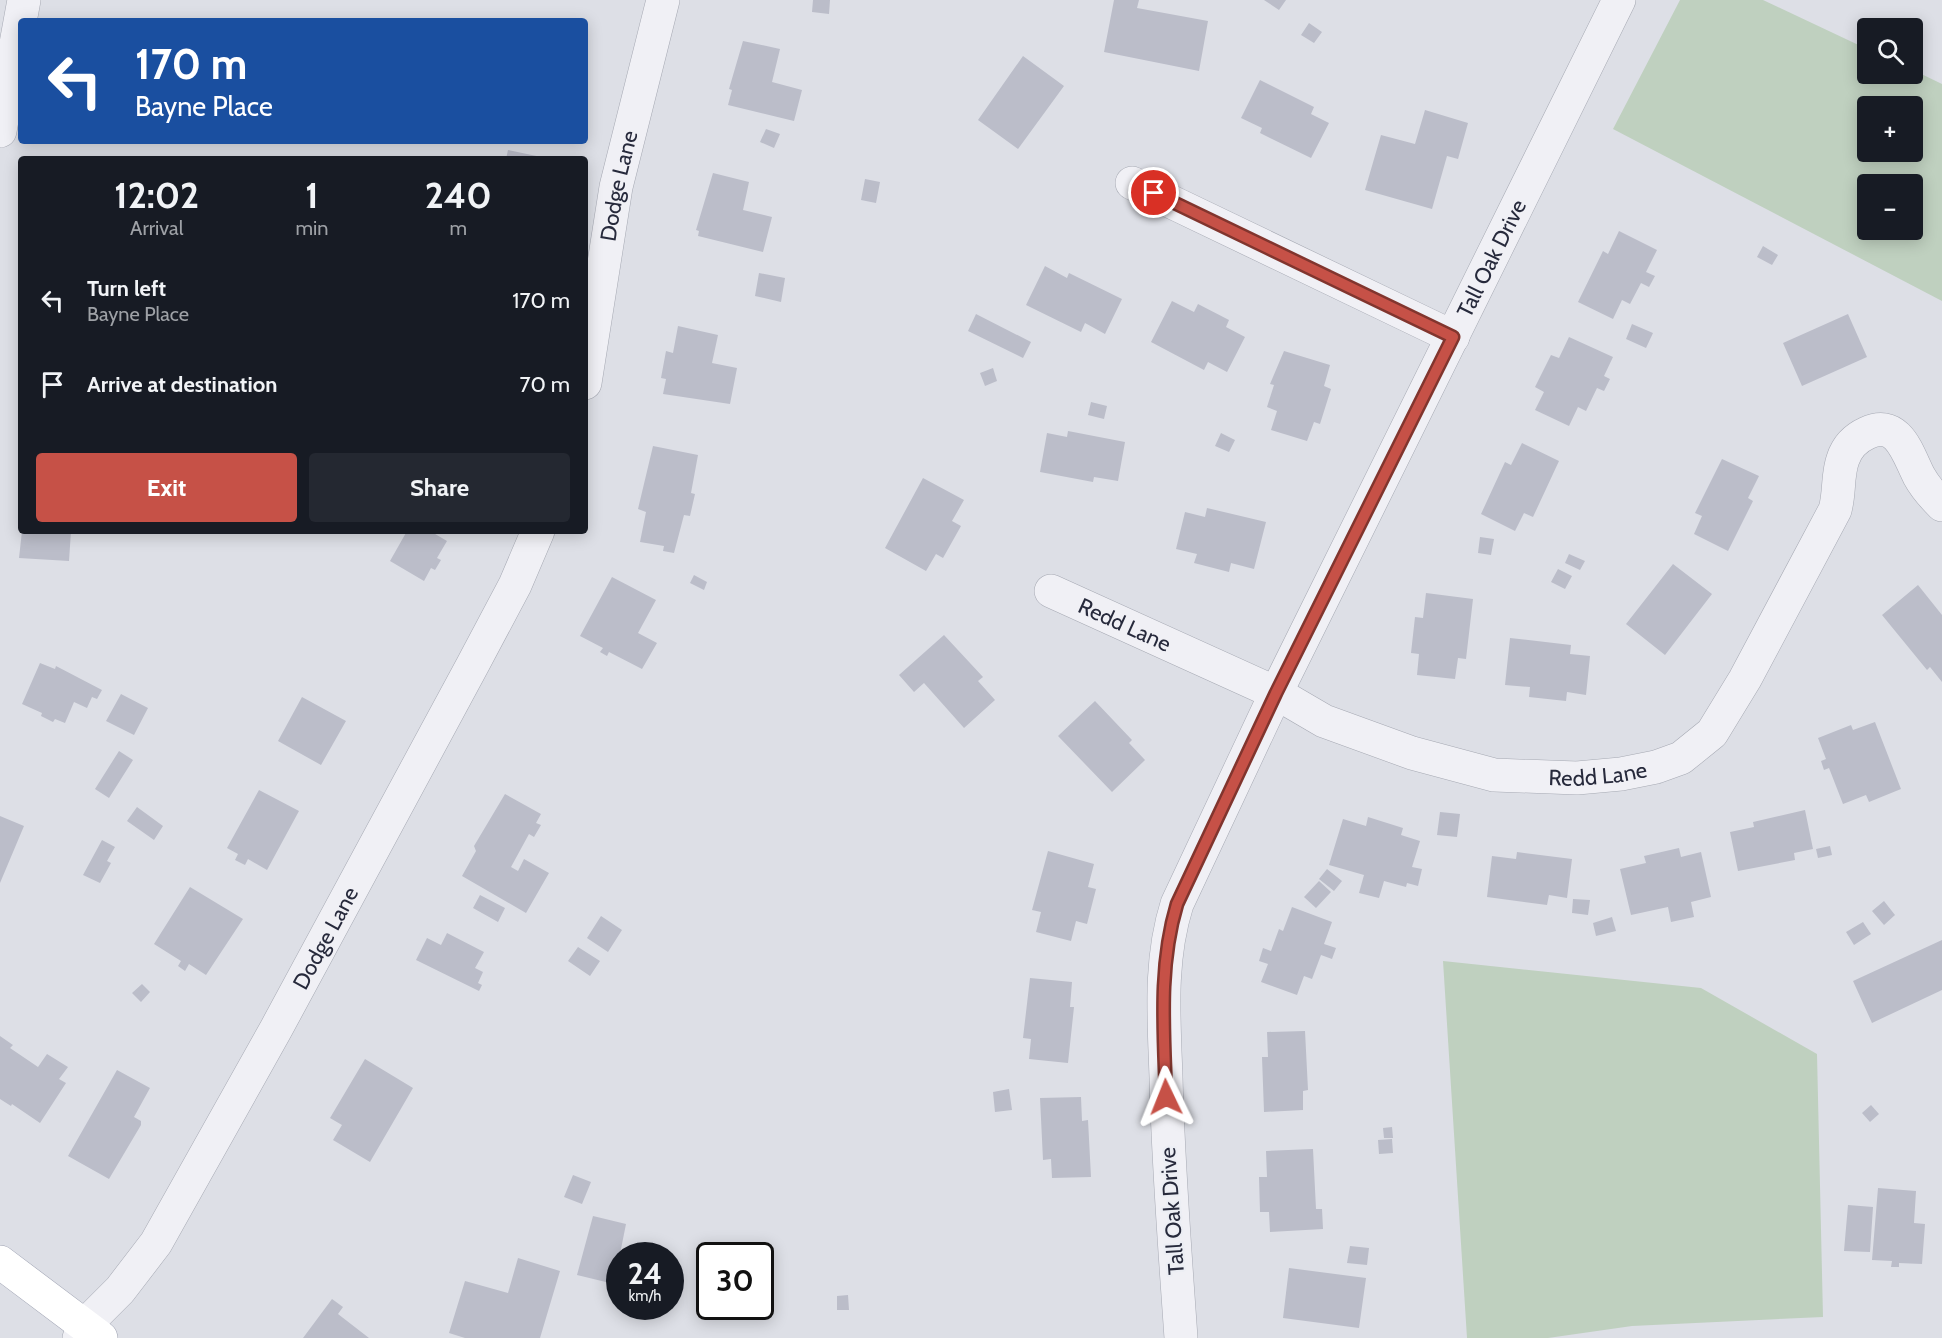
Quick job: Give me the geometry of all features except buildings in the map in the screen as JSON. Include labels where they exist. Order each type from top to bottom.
[{"type":"main road","points":[[0,1262],[88,1334]]},
{"type":"street","points":[[19,18],[24,0]]},
{"type":"street","name":"Dodge Lane","points":[[588,364],[616,187],[663,0]]},
{"type":"street","name":"Tall Oak Drive","points":[[1181,1338],[1167,1140],[1163,989],[1169,930],[1187,879],[1276,693],[1619,0]]},
{"type":"street","points":[[0,130],[6,59],[18,20]]},
{"type":"street","points":[[1132,183],[1453,337]]},
{"type":"street","name":"Redd Lane","points":[[1051,591],[1276,693],[1324,721],[1366,738],[1494,775],[1577,778],[1656,767],[1680,758],[1713,733],[1745,679],[1835,510],[1839,495],[1840,467],[1852,443],[1876,429],[1890,430],[1902,440],[1930,494],[1942,505]]},
{"type":"street","name":"Dodge Lane","points":[[88,1334],[156,1243],[276,1029],[472,666],[514,585],[536,534]]},
{"type":"green space","points":[[1680,0],[1763,0],[1857,44],[1857,84],[1923,84],[1923,75],[1942,84],[1942,301],[1613,129]]},
{"type":"green space","points":[[1443,961],[1701,988],[1817,1054],[1823,1317],[1632,1326],[1548,1338],[1467,1338]]},
{"type":"route","points":[[1154,193],[1453,337],[1276,693],[1177,904],[1169,930],[1163,989],[1166,1097]]}]
